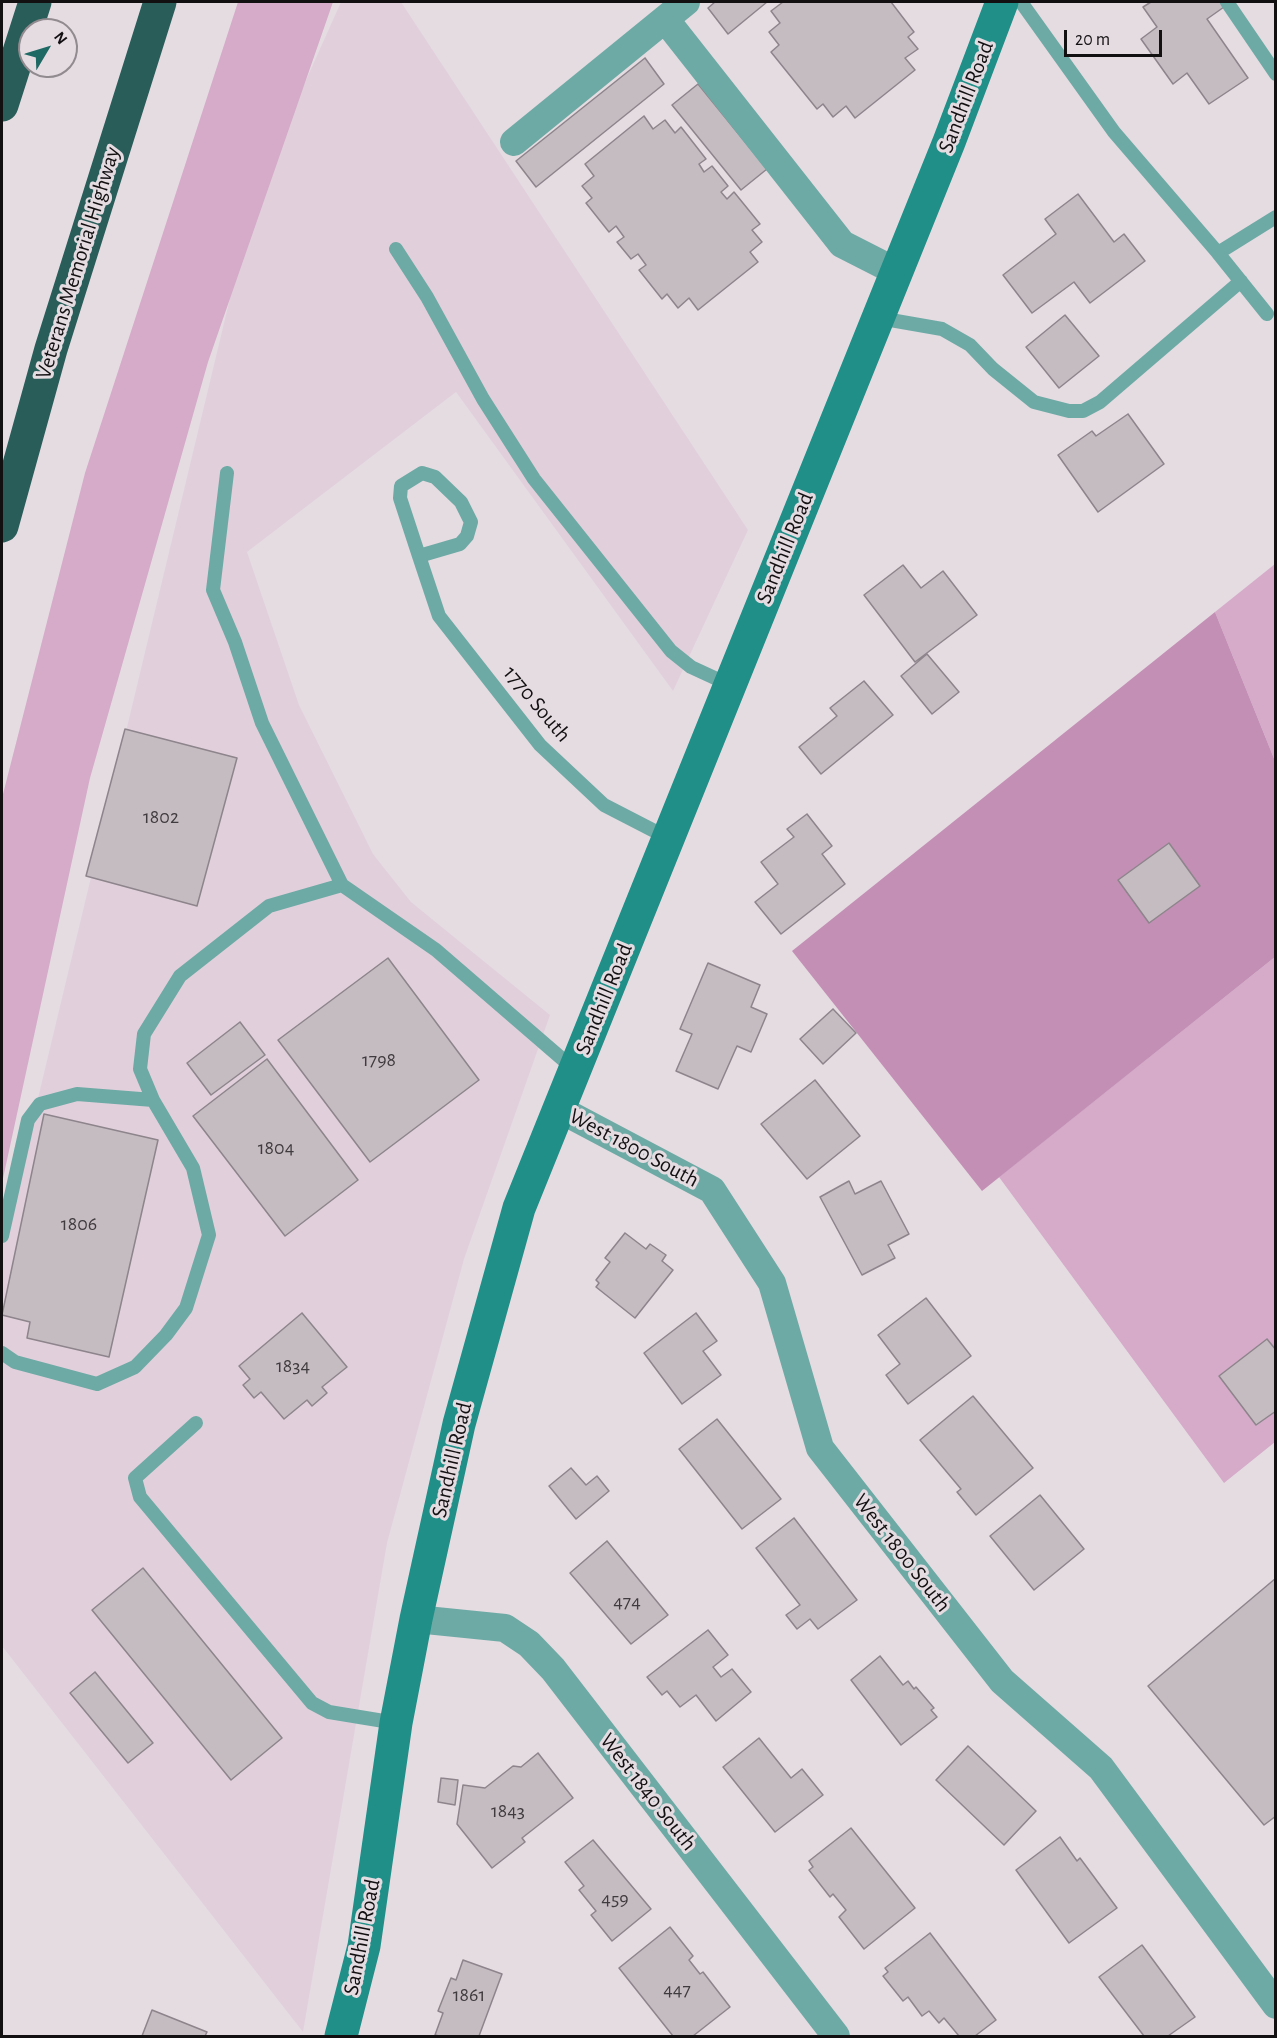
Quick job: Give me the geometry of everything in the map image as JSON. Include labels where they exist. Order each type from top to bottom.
[{"type":"highway","points":[[2,105],[35,2]]},
{"type":"highway","name":"Veterans Memorial Highway","points":[[2,526],[55,338],[160,2]]},
{"type":"street","name":"Sandhill Road","points":[[341,2037],[364,1946],[396,1723],[416,1619],[459,1424],[519,1208],[879,318],[1002,2]]},
{"type":"street","points":[[514,142],[676,10],[842,244],[897,272]]},
{"type":"street","name":"West 1800 South","points":[[559,1108],[712,1190],[772,1283],[820,1448],[1002,1681],[1101,1768],[1275,2005]]},
{"type":"street","name":"West 1840 South","points":[[416,1619],[505,1628],[529,1644],[553,1669],[836,2037]]},
{"type":"lane","points":[[1021,2],[1114,132],[1267,314]]},
{"type":"lane","points":[[1227,2],[1275,74]]},
{"type":"lane","points":[[1218,253],[1275,217]]},
{"type":"lane","points":[[396,249],[427,297],[483,399],[534,479],[671,651],[691,667],[730,685]]},
{"type":"lane","points":[[879,318],[942,329],[970,345],[1000,375],[1034,402],[1069,411],[1083,411],[1100,402],[1241,281]]},
{"type":"lane","name":"1770 South","points":[[419,556],[460,544],[467,536],[471,522],[461,502],[435,477],[422,472],[401,486],[400,498],[419,556],[439,616],[540,745],[604,805],[668,838]]},
{"type":"lane","points":[[227,473],[213,590],[235,642],[262,723],[342,885],[436,950],[575,1070]]},
{"type":"lane","points":[[2,1353],[15,1362],[97,1384],[135,1366],[166,1335],[186,1308],[209,1235],[193,1168],[153,1100],[140,1069],[144,1034],[180,976],[269,906],[342,885]]},
{"type":"lane","points":[[2,1236],[28,1120],[40,1104],[77,1094],[153,1100]]},
{"type":"lane","points":[[196,1423],[135,1478],[140,1497],[312,1703],[330,1712],[396,1723]]},
{"type":"shaded area","points":[[238,2],[333,2],[208,362],[90,778],[2,1183],[2,798],[85,473]]},
{"type":"shaded area","points":[[341,2],[401,2],[748,530],[673,691],[456,392],[247,552],[299,705],[373,854],[411,902],[550,1015],[464,1259],[387,1543],[303,2032],[2,1646],[2,1248],[255,194]]},
{"type":"shaded area","points":[[1275,564],[1275,761],[1215,612]]},
{"type":"shaded area","points":[[1215,612],[1275,761],[1275,957],[982,1191],[792,951]]},
{"type":"shaded area","points":[[1275,957],[1275,1442],[1224,1483],[999,1177]]},
{"type":"building","points":[[715,2],[767,2],[728,34],[708,8]]},
{"type":"building","points":[[783,2],[891,2],[914,32],[908,37],[918,49],[905,58],[915,70],[855,118],[846,106],[833,117],[823,104],[817,109],[771,52],[779,45],[769,32],[780,23],[771,11]]},
{"type":"building","points":[[1151,2],[1220,2],[1224,7],[1207,19],[1248,78],[1209,104],[1187,73],[1173,84],[1141,39],[1157,27],[1143,7]]},
{"type":"building","points":[[645,58],[664,84],[536,187],[516,161]]},
{"type":"building","points":[[698,84],[767,169],[741,190],[672,105]]},
{"type":"building","points":[[644,116],[653,129],[665,120],[675,133],[681,127],[706,159],[699,164],[704,172],[712,166],[728,186],[721,192],[727,199],[734,192],[760,224],[752,230],[762,242],[750,252],[758,262],[698,310],[689,298],[678,308],[667,294],[662,299],[639,270],[646,265],[638,254],[631,259],[617,242],[624,237],[616,226],[609,232],[586,203],[592,198],[582,186],[594,176],[585,164]]},
{"type":"building","points":[[1078,194],[1114,242],[1124,234],[1145,261],[1090,303],[1074,282],[1032,313],[1003,275],[1056,234],[1045,219]]},
{"type":"building","points":[[1065,315],[1099,356],[1059,388],[1026,347]]},
{"type":"building","points":[[1128,414],[1164,464],[1098,512],[1058,455],[1092,431],[1096,436]]},
{"type":"building","points":[[903,565],[921,588],[943,571],[977,615],[915,662],[864,595]]},
{"type":"building","points":[[927,654],[959,692],[932,714],[901,676]]},
{"type":"building","points":[[864,681],[893,715],[821,774],[799,747],[837,716],[830,708]]},
{"type":"building","points":[[125,729],[237,758],[197,906],[86,876]]},
{"type":"building","points":[[807,814],[832,846],[822,854],[845,884],[781,934],[755,902],[778,884],[761,862],[794,837],[787,829]]},
{"type":"building","points":[[1169,843],[1200,886],[1149,923],[1118,880]]},
{"type":"building","points":[[388,958],[479,1080],[370,1162],[278,1040]]},
{"type":"building","points":[[708,963],[760,985],[751,1007],[767,1014],[751,1052],[737,1046],[718,1089],[676,1071],[692,1034],[680,1029]]},
{"type":"building","points":[[833,1009],[856,1033],[823,1064],[800,1039]]},
{"type":"building","points":[[240,1022],[265,1055],[211,1095],[187,1063]]},
{"type":"building","points":[[267,1059],[358,1180],[285,1236],[193,1116]]},
{"type":"building","points":[[815,1080],[860,1136],[807,1179],[761,1124]]},
{"type":"building","points":[[44,1114],[158,1140],[109,1357],[27,1338],[30,1322],[2,1315]]},
{"type":"building","points":[[849,1181],[855,1194],[881,1181],[909,1234],[888,1245],[895,1258],[862,1275],[820,1197]]},
{"type":"building","points":[[625,1233],[646,1249],[650,1244],[666,1255],[662,1261],[673,1270],[635,1318],[596,1287],[599,1283],[596,1280],[610,1262],[605,1258]]},
{"type":"building","points":[[926,1298],[971,1356],[908,1404],[886,1375],[900,1364],[878,1335]]},
{"type":"building","points":[[302,1313],[347,1367],[322,1387],[327,1393],[312,1406],[307,1400],[284,1419],[261,1392],[254,1398],[243,1385],[250,1379],[239,1366]]},
{"type":"building","points":[[696,1313],[717,1341],[703,1351],[721,1375],[682,1404],[644,1353]]},
{"type":"building","points":[[1267,1339],[1276,1350],[1276,1411],[1256,1425],[1219,1376]]},
{"type":"building","points":[[973,1396],[1033,1468],[976,1515],[957,1492],[961,1489],[920,1440]]},
{"type":"building","points":[[717,1419],[781,1499],[742,1529],[679,1449]]},
{"type":"building","points":[[571,1468],[586,1485],[597,1476],[609,1491],[576,1519],[549,1486]]},
{"type":"building","points":[[1040,1495],[1084,1549],[1034,1590],[990,1536]]},
{"type":"building","points":[[794,1518],[857,1600],[818,1629],[810,1619],[797,1629],[786,1615],[800,1605],[756,1548]]},
{"type":"building","points":[[607,1541],[668,1615],[631,1644],[570,1573]]},
{"type":"building","points":[[143,1568],[282,1738],[231,1780],[92,1610]]},
{"type":"building","points":[[1276,1578],[1276,1816],[1264,1825],[1148,1686]]},
{"type":"building","points":[[708,1630],[728,1655],[713,1667],[721,1677],[732,1669],[751,1692],[716,1721],[696,1695],[680,1707],[667,1691],[662,1695],[647,1677]]},
{"type":"building","points":[[880,1656],[903,1685],[908,1681],[914,1689],[916,1687],[934,1708],[931,1710],[937,1717],[901,1745],[851,1680]]},
{"type":"building","points":[[95,1672],[153,1743],[128,1763],[70,1693]]},
{"type":"building","points":[[759,1738],[791,1778],[802,1769],[823,1795],[775,1832],[723,1767]]},
{"type":"building","points":[[968,1746],[1036,1811],[1004,1845],[936,1780]]},
{"type":"building","points":[[538,1753],[573,1798],[522,1838],[525,1842],[492,1868],[457,1824],[463,1785],[485,1788],[513,1766],[521,1767]]},
{"type":"building","points":[[441,1778],[458,1780],[455,1805],[438,1802]]},
{"type":"building","points":[[851,1828],[915,1908],[864,1949],[839,1917],[846,1910],[833,1894],[830,1897],[809,1870],[813,1867],[809,1861]]},
{"type":"building","points":[[1060,1837],[1077,1861],[1080,1858],[1117,1908],[1069,1943],[1016,1870]]},
{"type":"building","points":[[593,1840],[651,1909],[612,1941],[591,1915],[596,1911],[579,1890],[584,1886],[565,1862]]},
{"type":"building","points":[[670,1927],[693,1956],[689,1960],[700,1974],[703,1972],[730,2007],[693,2036],[673,2036],[619,1968]]},
{"type":"building","points":[[930,1933],[996,2020],[975,2036],[959,2036],[944,2018],[939,2023],[929,2011],[922,2016],[908,1997],[903,2001],[883,1976],[888,1972],[885,1968]]},
{"type":"building","points":[[1142,1945],[1195,2017],[1168,2036],[1144,2036],[1099,1977]]},
{"type":"building","points":[[463,1960],[502,1974],[479,2036],[435,2035],[443,2013],[438,2011],[451,1978],[456,1980]]},
{"type":"building","points":[[152,2010],[207,2032],[205,2036],[142,2036]]}]
